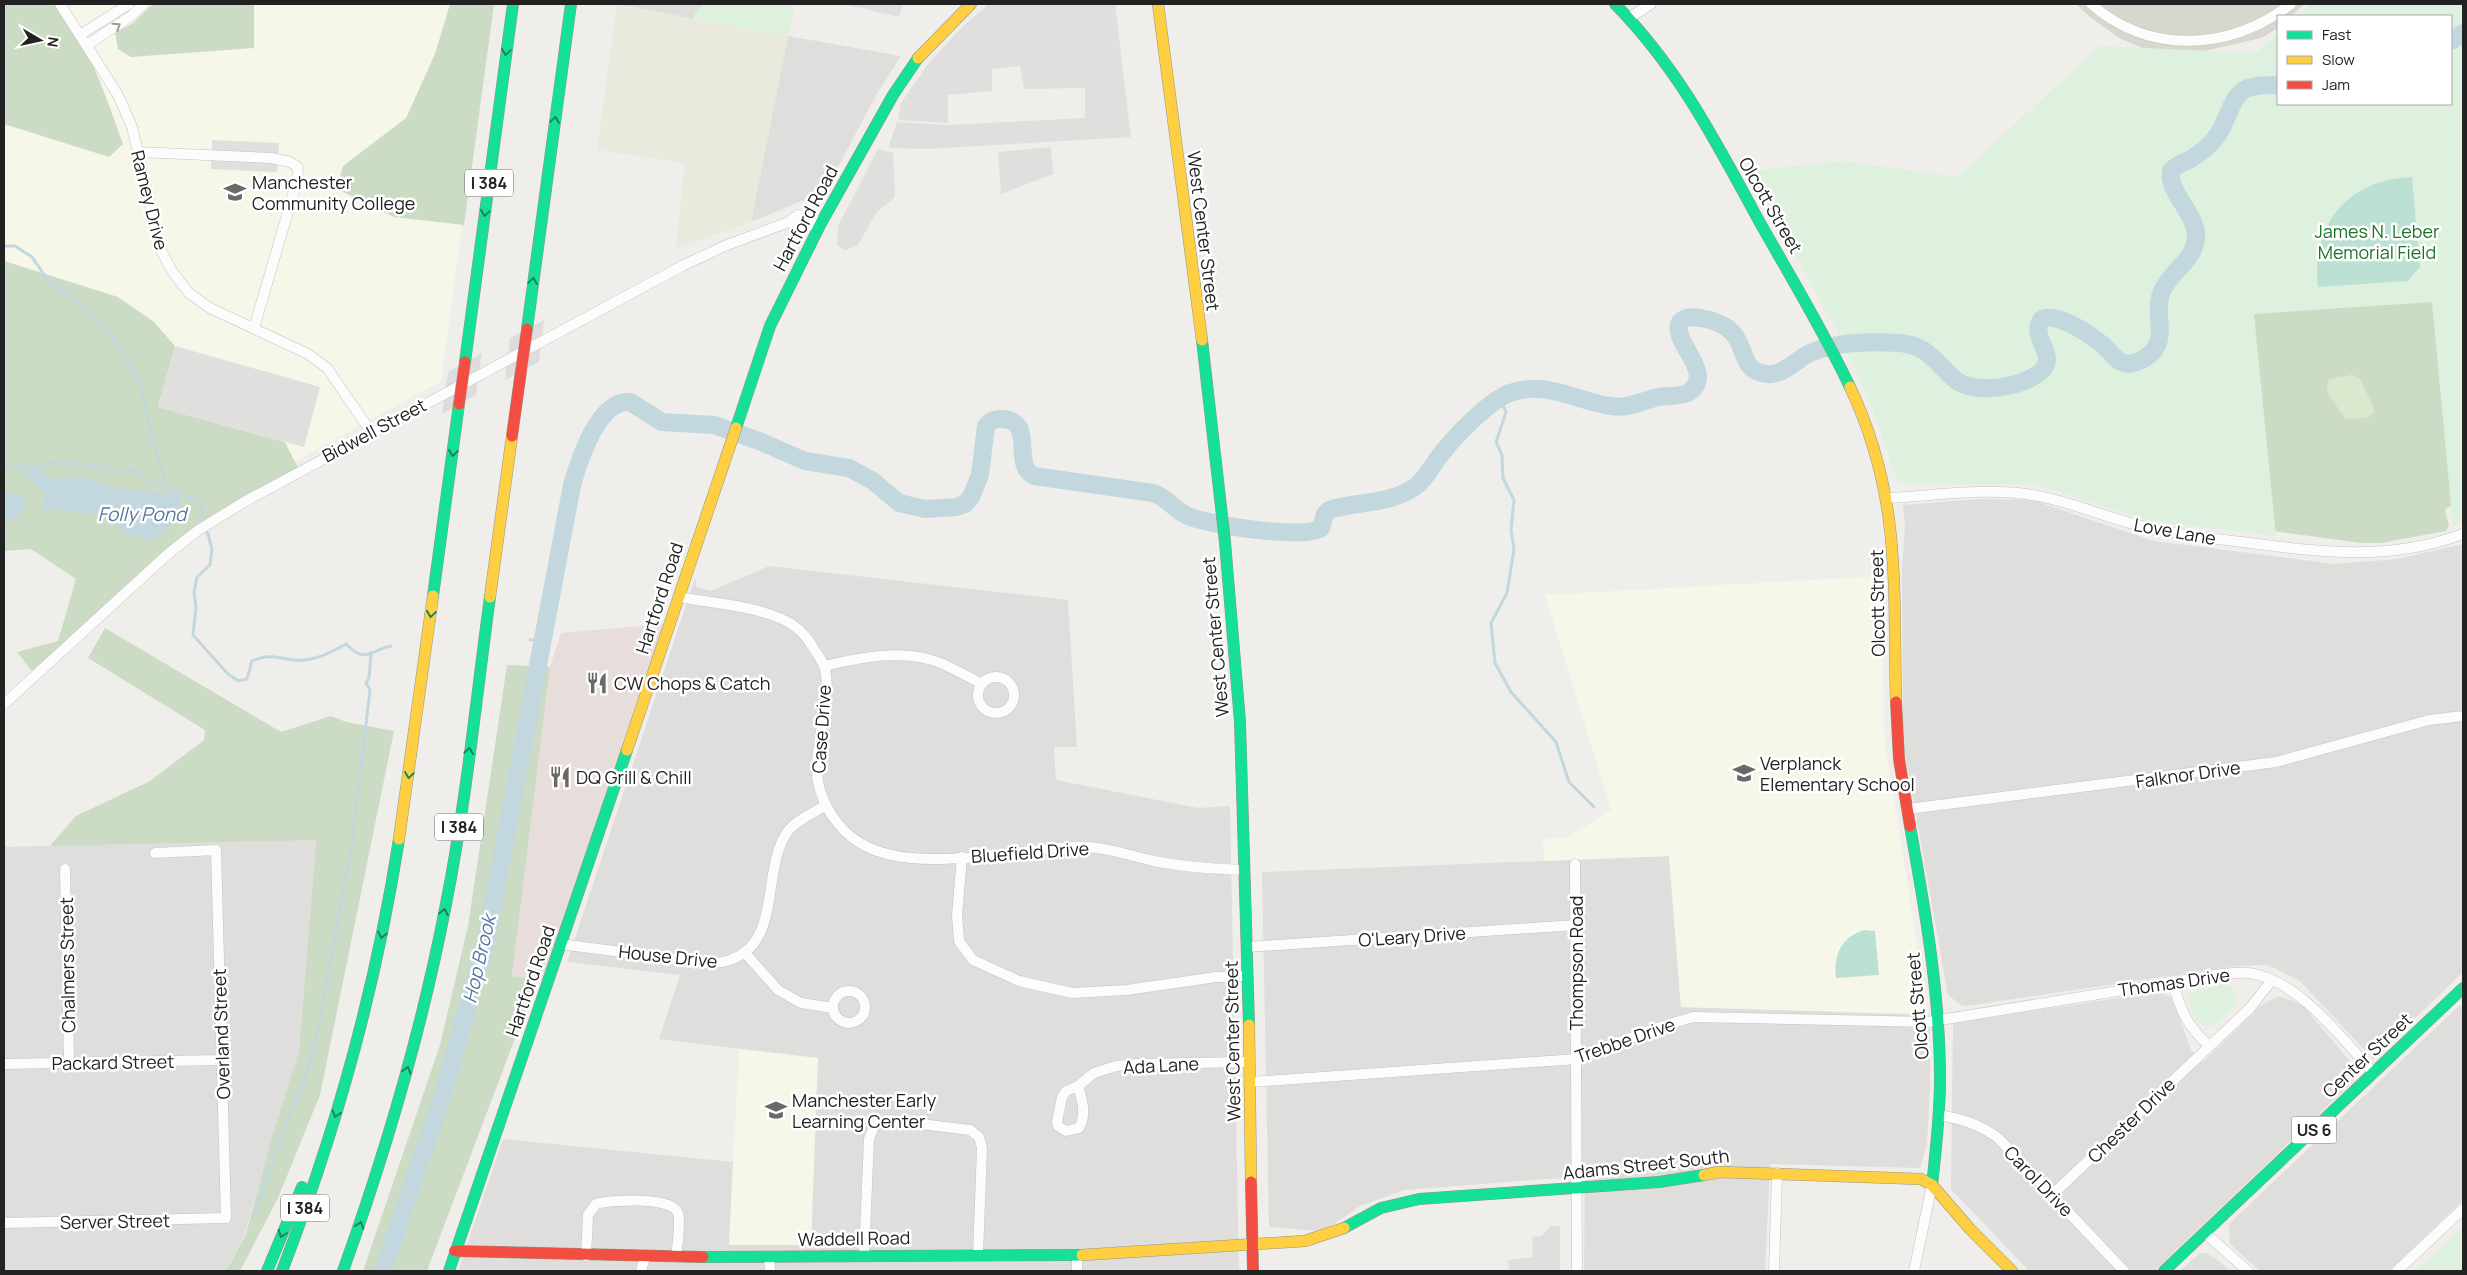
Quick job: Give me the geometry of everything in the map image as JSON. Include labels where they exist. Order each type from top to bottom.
[{"type":"main road","name":"I 384","points":[[282,1271],[327,1143],[365,1006],[393,877],[513,4]]},
{"type":"main road","name":"I 384","points":[[343,1271],[371,1191],[406,1074],[444,912],[462,804],[570,4]]},
{"type":"main road","name":"Hartford Road","points":[[449,1271],[561,944],[735,424],[770,326],[820,225],[905,75],[923,51],[971,4]]},
{"type":"main road","name":"West Center Street","points":[[1158,4],[1221,513],[1240,723],[1251,1082],[1253,1271]]},
{"type":"main road","name":"Olcott Street","points":[[1615,4],[1669,65],[1694,105],[1824,335],[1839,364],[1871,439],[1888,498],[1894,543],[1896,724],[1934,970],[1939,1020],[1939,1115],[1932,1186]]},
{"type":"main road","name":"Center Street","points":[[2164,1271],[2463,988]]},
{"type":"main road","points":[[267,1271],[297,1198],[327,1143]]},
{"type":"main road","name":"Adams Street South","points":[[1253,1244],[1305,1241],[1321,1238],[1341,1230],[1380,1208],[1419,1199],[1659,1182],[1719,1172],[1909,1177],[1922,1180],[1932,1186],[1970,1229],[2012,1271]]},
{"type":"main road","name":"Waddell Road","points":[[456,1251],[645,1257],[1077,1255],[1253,1244]]},
{"type":"street","name":"Ramey Drive","points":[[60,4],[118,95],[132,127],[161,250],[172,271],[189,293],[203,303],[308,354],[327,368],[371,432]]},
{"type":"street","points":[[80,35],[128,4]]},
{"type":"street","points":[[87,45],[131,16],[144,4]]},
{"type":"street","points":[[1629,18],[1651,4]]},
{"type":"street","points":[[2090,4],[2116,22],[2138,32],[2185,41],[2233,35],[2249,30],[2272,18],[2291,4]]},
{"type":"street","points":[[138,152],[271,158],[290,162],[298,167],[297,181],[254,328]]},
{"type":"street","name":"Bidwell Street","points":[[4,704],[168,554],[209,523],[371,432],[658,278],[727,245],[789,222],[793,217],[803,214],[812,217],[820,225]]},
{"type":"street","name":"Love Lane","points":[[1888,498],[1995,492],[2029,495],[2072,504],[2117,520],[2170,533],[2315,552],[2378,553],[2419,547],[2463,534]]},
{"type":"street","name":"Case Drive","points":[[678,597],[756,610],[782,619],[806,636],[824,666],[826,693],[818,782],[826,805],[842,829],[861,844],[890,855],[922,859],[962,857]]},
{"type":"street","points":[[824,666],[870,656],[905,656],[941,663],[982,684]]},
{"type":"street","name":"Falknor Drive","points":[[1908,809],[2276,762],[2429,720],[2463,716]]},
{"type":"street","points":[[826,805],[789,829],[777,852],[767,912],[759,937],[745,954],[778,990],[801,1002],[833,1008]]},
{"type":"street","name":"Bluefield Drive","points":[[1244,870],[1192,867],[1155,861],[1102,848],[1074,847],[962,857],[957,915],[959,941],[973,960],[1019,981],[1072,993],[1127,990],[1216,977],[1247,976]]},
{"type":"street","name":"Overland Street","points":[[155,853],[216,850],[226,1218]]},
{"type":"street","name":"Thompson Road","points":[[1575,864],[1577,1271]]},
{"type":"street","name":"Chalmers Street","points":[[66,869],[69,1062]]},
{"type":"street","name":"O'Leary Drive","points":[[1247,947],[1576,925]]},
{"type":"street","name":"House Drive","points":[[561,944],[702,962],[726,962],[745,954]]},
{"type":"street","name":"Thomas Drive","points":[[1939,1020],[2173,981],[2222,974],[2250,973],[2272,980],[2301,997],[2374,1073]]},
{"type":"street","name":"Chester Drive","points":[[2053,1194],[2250,1008],[2272,980]]},
{"type":"street","points":[[2173,981],[2178,1002],[2192,1029],[2209,1046]]},
{"type":"street","name":"Trebbe Drive","points":[[1251,1082],[1577,1059],[1654,1029],[1693,1017],[1919,1022],[1939,1020]]},
{"type":"street","name":"Packard Street","points":[[4,1064],[222,1060]]},
{"type":"street","name":"Ada Lane","points":[[1078,1086],[1094,1073],[1116,1066],[1250,1062]]},
{"type":"street","name":"Carol Drive","points":[[1939,1115],[1961,1119],[1981,1126],[1998,1138],[2124,1271]]},
{"type":"street","points":[[864,1255],[869,1139],[875,1124],[888,1120],[970,1130],[979,1137],[982,1148],[978,1254]]},
{"type":"street","points":[[1774,1271],[1777,1173]]},
{"type":"street","name":"Olcott Street","points":[[1914,1271],[1932,1186]]},
{"type":"street","points":[[586,1256],[588,1215],[596,1204],[610,1200],[662,1203],[673,1206],[678,1214],[676,1257]]},
{"type":"street","points":[[2397,1271],[2463,1209]]},
{"type":"street","name":"Server Street","points":[[4,1223],[226,1218]]},
{"type":"street","points":[[2205,1233],[2248,1271]]},
{"type":"street","points":[[1077,1255],[1077,1271]]},
{"type":"street","points":[[641,1271],[645,1257]]},
{"type":"street","points":[[769,1257],[770,1271]]},
{"type":"shaded area","name":"Manchester Community College","points":[[4,4],[492,4],[441,381],[209,509],[4,439]]},
{"type":"shaded area","points":[[617,4],[704,4],[695,14],[694,19]]},
{"type":"shaded area","points":[[849,4],[903,4],[899,17]]},
{"type":"shaded area","points":[[989,4],[1115,4],[1131,137],[927,149],[888,148],[897,122],[949,125],[1085,118],[1085,88],[1024,89],[1020,66],[992,69],[992,91],[948,95],[948,123],[898,120],[901,103],[928,64],[962,27]]},
{"type":"shaded area","points":[[2076,4],[2305,4],[2292,15],[2277,15],[2277,29],[2261,38],[2196,53],[2145,49],[2121,39],[2091,18]]},
{"type":"shaded area","points":[[617,5],[788,36],[751,222],[676,248],[685,163],[597,150]]},
{"type":"shaded area","points":[[788,36],[901,56],[878,92],[825,191],[751,222]]},
{"type":"shaded area","points":[[212,140],[279,143],[277,172],[211,169]]},
{"type":"shaded area","points":[[1051,147],[1053,174],[1001,194],[998,152]]},
{"type":"shaded area","points":[[878,149],[893,153],[895,197],[877,212],[857,246],[845,250],[837,246],[838,226]]},
{"type":"shaded area","points":[[175,346],[320,387],[304,447],[158,407]]},
{"type":"shaded area","points":[[1979,499],[2032,500],[2154,541],[2334,564],[2398,559],[2463,544],[2463,972],[2373,1059],[2300,981],[2268,965],[2237,966],[1967,1006],[1961,1005],[1948,995],[1903,743],[1902,570],[1905,525],[1903,505]]},
{"type":"shaded area","points":[[769,566],[1068,600],[1077,747],[1054,747],[1056,780],[1198,808],[1230,806],[1239,1271],[458,1271],[503,1139],[733,1162],[729,1245],[817,1058],[659,1039],[680,975],[567,962],[695,578],[697,587],[711,591]]},
{"type":"shaded area","name":"Verplanck Elementary School","points":[[1882,576],[1884,736],[1928,1014],[1681,1007],[1669,856],[1544,861],[1543,839],[1566,838],[1611,810],[1545,595]]},
{"type":"shaded area","points":[[663,624],[543,981],[512,976],[550,667],[561,633]]},
{"type":"shaded area","points":[[316,839],[299,1051],[270,1143],[245,1234],[226,1271],[4,1271],[4,847]]},
{"type":"shaded area","points":[[1669,856],[1681,1007],[1930,1015],[1930,1086],[1927,1144],[1920,1168],[1770,1164],[1765,1271],[1584,1271],[1585,1176],[1404,1190],[1360,1206],[1334,1224],[1317,1231],[1269,1227],[1262,872]]},
{"type":"shaded area","points":[[2158,992],[2169,996],[2174,1002],[2191,1050],[2203,1062],[2262,1005],[2278,996],[2293,1001],[2303,1006],[2355,1067],[2354,1081],[2154,1271],[2029,1271],[1951,1189],[1953,1023]]},
{"type":"shaded area","points":[[2463,1005],[2463,1200],[2389,1271],[2260,1271],[2230,1244],[2229,1224],[2459,1006]]},
{"type":"shaded area","name":"Manchester Early Learning Center","points":[[739,1049],[818,1058],[811,1245],[729,1245]]},
{"type":"shaded area","points":[[1551,1226],[1560,1226],[1560,1271],[1509,1271],[1508,1260],[1533,1257],[1532,1237],[1541,1236]]},
{"type":"shaded area","points":[[2200,1253],[2205,1253],[2215,1258],[2230,1271],[2180,1271]]},
{"type":"green space","points":[[4,4],[60,4],[88,55],[103,89],[123,144],[109,157],[4,124]]},
{"type":"green space","points":[[153,4],[254,4],[254,48],[131,57],[118,49],[115,33],[133,23]]},
{"type":"green space","points":[[450,4],[494,4],[464,225],[394,217],[337,189],[343,166],[406,118],[435,54]]},
{"type":"green space","points":[[704,4],[795,4],[788,36],[694,19],[695,14]]},
{"type":"green space","name":"James N. Leber Memorial Field","points":[[2311,4],[2463,4],[2463,522],[2453,526],[2432,302],[2254,314],[2276,536],[2150,521],[2034,484],[1910,485],[1897,480],[1874,412],[1840,336],[1748,171],[1843,161],[1957,177],[2100,46],[2256,53],[2277,34],[2277,105],[2452,105],[2452,15],[2298,15]]},
{"type":"green space","name":"James N. Leber Memorial Field","points":[[2427,105],[2463,503],[2446,508],[2445,511],[2449,525],[2446,531],[2381,543],[2361,543],[2155,515],[1892,434]],"holes":[[[2352,375],[2360,379],[2374,412],[2369,417],[2346,419],[2329,395],[2327,388],[2329,379]]]},
{"type":"green space","name":"James N. Leber Memorial Field","points":[[2412,177],[2420,267],[2408,281],[2318,287],[2317,264],[2320,244],[2328,225],[2338,209],[2352,196],[2370,186],[2390,180]]},
{"type":"green space","points":[[4,261],[118,297],[154,322],[175,346],[158,407],[285,442],[299,470],[168,554],[35,675],[17,652],[58,641],[76,579],[31,549],[4,551]]},
{"type":"green space","points":[[2352,375],[2360,379],[2373,407],[2374,412],[2370,417],[2346,419],[2329,395],[2327,388],[2329,379]]},
{"type":"green space","points":[[105,628],[281,732],[331,716],[346,722],[394,731],[320,1095],[278,1198],[240,1271],[226,1271],[246,1234],[270,1143],[299,1051],[316,840],[50,846],[76,816],[150,781],[204,740],[205,730],[88,658]]},
{"type":"green space","points":[[507,665],[550,667],[512,976],[537,980],[427,1271],[363,1271],[440,1045],[468,926]]},
{"type":"green space","points":[[1864,930],[1875,931],[1879,975],[1836,978],[1836,962],[1840,948],[1850,937]]},
{"type":"green space","points":[[2223,984],[2228,985],[2235,991],[2237,1000],[2235,1005],[2213,1026],[2203,1026],[2192,1013],[2189,997],[2195,990]]},
{"type":"green space","points":[[2463,1226],[2463,1271],[2415,1271]]},
{"type":"water","name":"Folly Pond","points":[[19,469],[41,469],[50,479],[81,477],[116,488],[180,495],[179,516],[152,540],[126,534],[106,515],[41,508],[46,495]]},
{"type":"water","points":[[10,492],[26,498],[16,517],[4,523],[4,495]]},
{"type":"pier","points":[[544,320],[539,362],[505,380],[510,338]]},
{"type":"pier","points":[[482,353],[476,395],[442,414],[448,372]]},
{"type":"waterway","points":[[2452,40],[2463,33]]},
{"type":"waterway","name":"Hop Brook","points":[[383,1271],[441,1100],[486,941],[572,485],[585,447],[599,421],[608,410],[619,404],[630,402],[662,422],[714,425],[759,441],[805,461],[849,468],[873,481],[899,503],[925,509],[956,507],[965,504],[971,497],[980,475],[986,426],[996,419],[1000,419],[1011,421],[1018,426],[1021,434],[1024,462],[1027,470],[1034,476],[1153,493],[1162,497],[1188,516],[1199,520],[1256,530],[1277,532],[1312,531],[1321,528],[1325,514],[1329,510],[1393,497],[1418,485],[1455,437],[1483,411],[1510,393],[1523,390],[1549,390],[1617,407],[1629,406],[1658,397],[1688,393],[1696,385],[1698,376],[1696,367],[1678,330],[1680,322],[1687,318],[1701,318],[1717,322],[1728,329],[1736,336],[1746,361],[1751,367],[1758,372],[1766,374],[1780,372],[1812,352],[1832,346],[1867,342],[1889,342],[1918,347],[1925,351],[1949,375],[1964,385],[1982,388],[2001,387],[2027,380],[2046,366],[2047,358],[2038,328],[2041,320],[2048,318],[2064,321],[2083,331],[2104,346],[2121,362],[2130,364],[2139,361],[2150,354],[2156,347],[2160,330],[2159,301],[2162,291],[2193,250],[2195,242],[2196,233],[2194,225],[2173,186],[2171,171],[2178,165],[2191,159],[2211,143],[2220,131],[2239,94],[2248,88],[2277,85]]},
{"type":"waterway","points":[[4,246],[15,246],[32,257],[47,279],[86,308],[113,337],[141,387],[154,444],[167,486]]},
{"type":"waterway","points":[[1500,398],[1506,412],[1496,442],[1502,455],[1503,478],[1514,500],[1511,530],[1514,549],[1507,593],[1491,623],[1495,663],[1511,692],[1556,742],[1569,782],[1594,807]]},
{"type":"waterway","points":[[4,470],[31,465],[41,469],[50,462],[100,466],[120,471],[136,470],[148,482],[167,487],[203,507],[200,522],[208,534],[212,549],[210,565],[197,577],[194,592],[196,607],[193,635],[228,674],[238,681],[247,679],[252,661],[264,657],[308,660],[334,651],[346,644],[352,650],[363,655],[391,646]]},
{"type":"waterway","points":[[530,640],[543,639]]},
{"type":"waterway","points":[[254,1216],[286,1123],[305,1078],[317,1035],[352,843],[370,690],[366,683],[369,678],[371,653]]},
{"type":"traffic: fast","points":[[465,362],[513,4]]},
{"type":"traffic: fast","points":[[527,329],[571,4]]},
{"type":"traffic: fast","points":[[1615,4],[1658,54],[1695,107],[1818,324],[1850,387]]},
{"type":"traffic: fast","points":[[736,428],[770,326],[820,225],[893,95],[918,58]]},
{"type":"traffic: fast","points":[[1202,340],[1225,542],[1240,722],[1249,1025]]},
{"type":"traffic: fast","points":[[433,596],[459,404]]},
{"type":"traffic: fast","points":[[343,1271],[374,1181],[402,1089],[426,997],[453,866],[490,597]]},
{"type":"traffic: fast","points":[[449,1271],[627,750]]},
{"type":"traffic: fast","points":[[1910,826],[1926,920],[1934,983],[1939,1047],[1940,1092],[1938,1132],[1932,1185]]},
{"type":"traffic: fast","points":[[282,1271],[320,1165],[352,1058],[379,949],[399,839]]},
{"type":"traffic: fast","points":[[2164,1271],[2463,988]]},
{"type":"traffic: fast","points":[[1344,1228],[1381,1208],[1419,1199],[1659,1182],[1704,1175]]},
{"type":"traffic: fast","points":[[267,1271],[302,1187]]},
{"type":"traffic: fast","points":[[703,1257],[1082,1255]]},
{"type":"traffic: slow","points":[[918,58],[971,4]]},
{"type":"traffic: slow","points":[[1158,4],[1202,340]]},
{"type":"traffic: slow","points":[[1850,387],[1867,427],[1879,466],[1887,504],[1894,580],[1896,702]]},
{"type":"traffic: slow","points":[[627,750],[736,428]]},
{"type":"traffic: slow","points":[[490,597],[512,436]]},
{"type":"traffic: slow","points":[[399,839],[433,596]]},
{"type":"traffic: slow","points":[[1249,1025],[1251,1182]]},
{"type":"traffic: slow","points":[[1704,1175],[1719,1172],[1921,1179],[1932,1185],[1970,1229],[2012,1271]]},
{"type":"traffic: slow","points":[[1082,1255],[1305,1241],[1344,1228]]},
{"type":"traffic: jam","points":[[521,371],[527,329]]},
{"type":"traffic: jam","points":[[459,404],[465,362]]},
{"type":"traffic: jam","points":[[512,436],[521,371]]},
{"type":"traffic: jam","points":[[1896,702],[1899,759],[1910,826]]},
{"type":"traffic: jam","points":[[1251,1182],[1253,1271]]},
{"type":"traffic: jam","points":[[455,1251],[703,1257]]},
{"type":"place","name":"Manchester Community College","points":[[235,192]]},
{"type":"place","name":"CW Chops & Catch","points":[[597,683]]},
{"type":"place","name":"Verplanck Elementary School","points":[[1744,773]]},
{"type":"place","name":"DQ Grill & Chill","points":[[560,777]]},
{"type":"place","name":"Manchester Early Learning Center","points":[[776,1110]]}]
